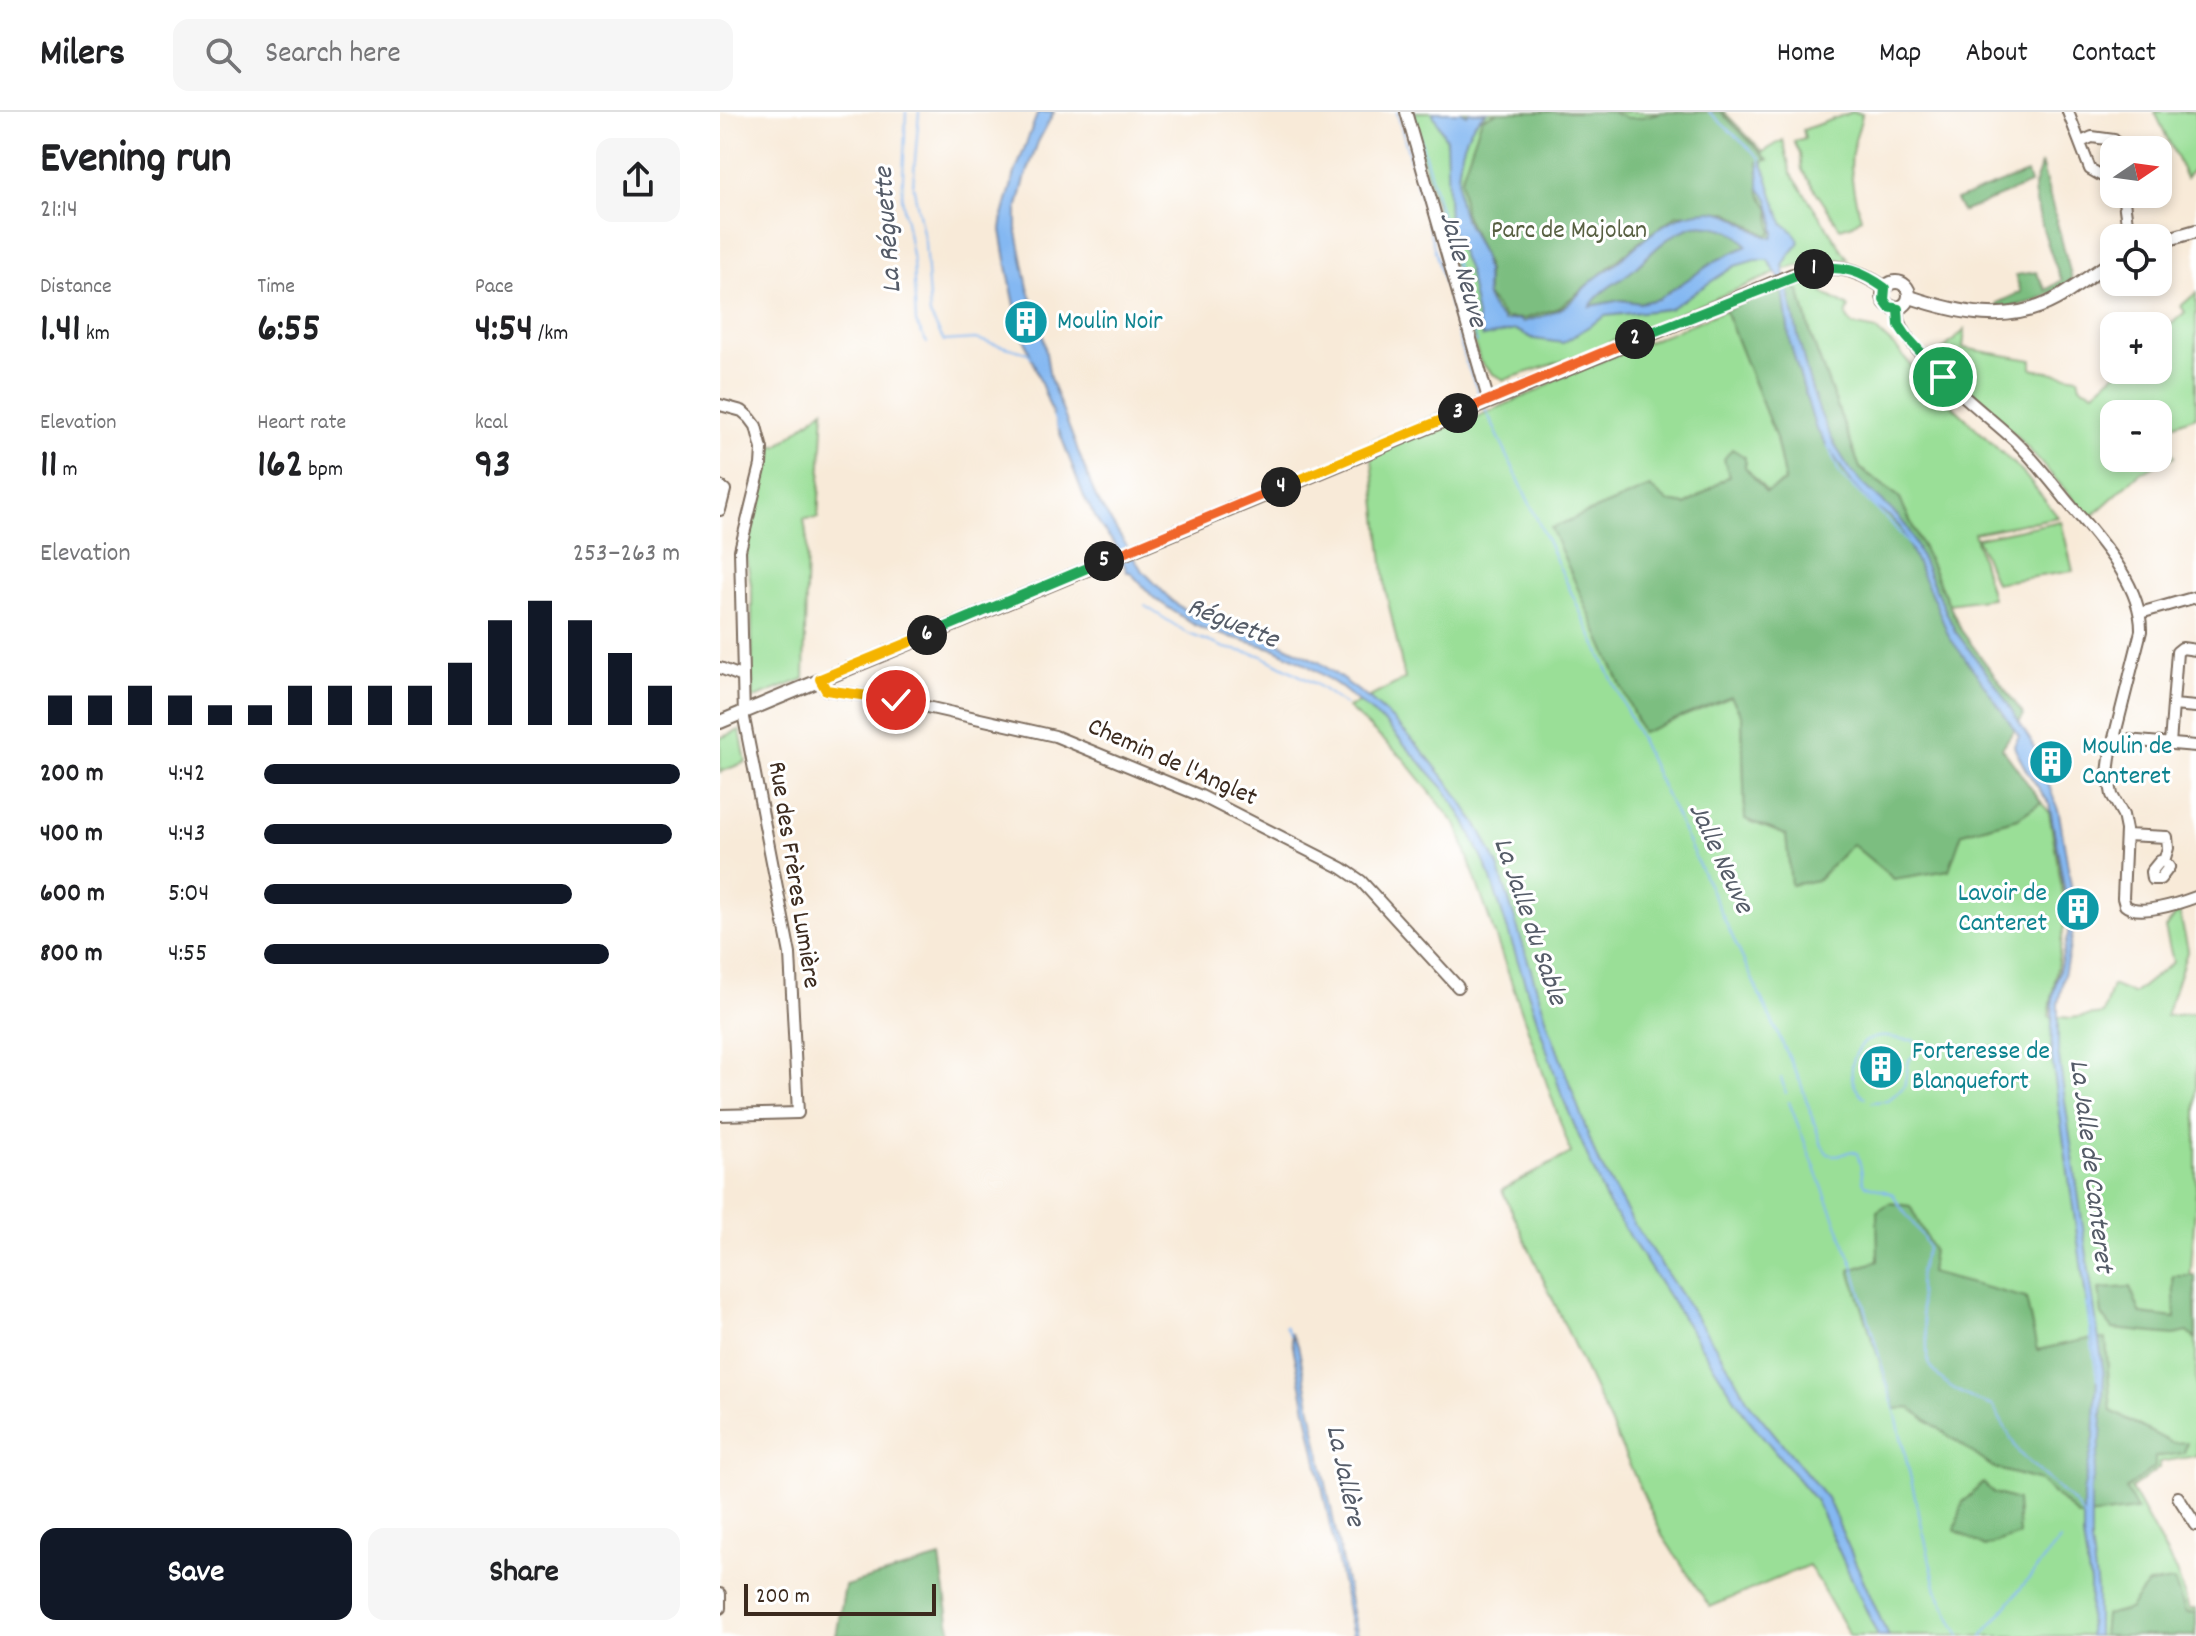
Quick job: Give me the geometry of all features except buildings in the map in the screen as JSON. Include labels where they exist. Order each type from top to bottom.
[{"type":"main road","points":[[2172,238],[2196,231]]},
{"type":"main road","points":[[722,720],[1793,275],[1828,267],[1849,268],[1885,288]]},
{"type":"main road","points":[[1910,297],[1976,314],[2021,312],[2053,300],[2100,270]]},
{"type":"main road","points":[[1892,282],[1901,283],[1908,289],[1910,297],[1906,305],[1898,309],[1889,307],[1884,300],[1885,288],[1892,282]]},
{"type":"street","points":[[1406,112],[1489,402]]},
{"type":"street","points":[[2068,112],[2090,169],[2100,175]]},
{"type":"street","points":[[2081,142],[2092,137],[2100,138]]},
{"type":"street","points":[[1898,309],[1899,325],[1928,361],[2022,448],[2100,541],[2132,590],[2140,613],[2140,641],[2109,760],[2108,782],[2123,815],[2126,835],[2123,898],[2128,909],[2172,905],[2196,897]]},
{"type":"street","points":[[720,405],[742,411],[750,418],[756,426],[762,449],[761,465],[740,550],[744,711]]},
{"type":"street","points":[[720,486],[725,490],[720,510]]},
{"type":"street","points":[[2140,613],[2196,597]]},
{"type":"street","points":[[2170,744],[2177,652],[2182,648],[2196,650]]},
{"type":"street","points":[[720,668],[743,677]]},
{"type":"street","name":"Chemin de l'Anglet","points":[[820,679],[826,690],[836,693],[896,700],[1055,736],[1201,796],[1342,868],[1361,881],[1458,987]]},
{"type":"street","points":[[2173,705],[2196,707]]},
{"type":"street","name":"Rue des Frères Lumière","points":[[720,1115],[798,1113],[790,954],[744,711]]},
{"type":"street","points":[[2115,739],[2196,746]]},
{"type":"street","points":[[2126,835],[2167,837],[2164,861]]},
{"type":"street","points":[[2178,1497],[2196,1525]]},
{"type":"street","points":[[720,1594],[720,1608]]},
{"type":"green space","name":"Parc de Majolan","points":[[1409,112],[1724,112],[1763,152],[1783,140],[1791,173],[1848,259],[1818,261],[1786,269],[1572,358],[1504,380],[1480,362]]},
{"type":"green space","points":[[1498,112],[1612,112],[1631,118],[1662,112],[1721,112],[1768,160],[1758,162],[1760,194],[1769,207],[1772,231],[1768,236],[1728,212],[1677,215],[1559,308],[1524,319],[1504,318],[1487,296],[1487,265],[1464,212],[1461,179],[1482,118]]},
{"type":"green space","points":[[1852,112],[1862,114],[1851,169],[1861,218],[1840,228],[1802,170],[1794,141],[1805,138],[1803,130]]},
{"type":"green space","points":[[2155,112],[2196,112],[2196,172],[2193,169],[2186,178],[2172,148],[2172,136],[2166,136]]},
{"type":"green space","points":[[2041,163],[2072,279],[2038,300],[1998,309],[1997,303],[2021,292],[2015,275],[2036,272],[2046,290],[2062,280],[2035,195],[2034,187]]},
{"type":"green space","points":[[2027,173],[2030,184],[1962,212],[1956,200]]},
{"type":"green space","points":[[1697,225],[1732,232],[1747,246],[1717,260],[1658,299],[1639,303],[1622,300],[1590,306],[1603,291],[1629,273],[1667,239]]},
{"type":"green space","points":[[1818,275],[1823,293],[1849,307],[1846,316],[1852,325],[1876,330],[1897,349],[2024,474],[2058,517],[1974,533],[1992,598],[1949,604],[1899,497],[1860,468],[1812,339],[1800,293],[1794,286]]},
{"type":"green space","points":[[1794,286],[1800,293],[1812,339],[1860,468],[1899,497],[1961,630],[2024,715],[2002,748],[2041,802],[2018,818],[1962,833],[1949,870],[1894,879],[1852,844],[1818,880],[1791,885],[1786,835],[1745,819],[1742,716],[1731,697],[1642,733],[1551,528],[1650,487],[1668,502],[1686,505],[1729,476],[1724,459],[1732,449],[1745,457],[1745,467],[1766,492],[1785,482],[1776,438],[1725,310],[1769,291]]},
{"type":"green space","points":[[2196,293],[2196,416],[2172,425],[2172,400],[2100,400],[2100,472],[2141,472],[2090,518],[2017,436],[1948,376],[1933,358],[1965,330],[1963,348],[2032,360],[2032,369],[2078,377],[2080,386],[2094,392],[2103,384],[2172,384],[2172,324],[2185,312],[2181,306]]},
{"type":"green space","points":[[1725,310],[1776,438],[1785,482],[1767,492],[1745,467],[1685,505],[1668,502],[1731,696],[1742,716],[1745,819],[1786,835],[1818,880],[1852,844],[1894,879],[1962,833],[2018,818],[2041,802],[2049,812],[2066,913],[2049,1016],[2071,1018],[2103,1014],[2112,985],[2133,994],[2173,962],[2165,928],[2179,911],[2188,949],[2166,1016],[2196,1013],[2196,1192],[2189,1299],[2196,1305],[2196,1456],[2159,1462],[2159,1468],[2131,1489],[2176,1571],[2189,1609],[2196,1609],[2196,1636],[1850,1636],[1809,1565],[1710,1607],[1663,1537],[1502,1190],[1571,1153],[1457,826],[1404,759],[1348,708],[1405,679],[1386,592],[1370,441],[1470,402],[1476,417],[1558,379]]},
{"type":"green space","points":[[824,409],[818,518],[804,519],[807,541],[804,679],[752,699],[752,591],[746,552],[767,463],[768,446],[778,446]]},
{"type":"green space","points":[[2061,521],[2073,571],[1995,583],[1977,538]]},
{"type":"green space","points":[[740,730],[746,762],[720,772],[720,738]]},
{"type":"green space","points":[[1890,1203],[1910,1206],[1933,1250],[1930,1273],[2026,1298],[2037,1350],[2083,1340],[2106,1339],[2111,1411],[2172,1443],[2187,1442],[2184,1453],[2155,1457],[2155,1467],[2126,1489],[2137,1510],[2079,1517],[2040,1481],[1994,1468],[1910,1408],[1895,1409],[1850,1270],[1878,1261],[1877,1211]]},
{"type":"green space","points":[[2173,1276],[2195,1276],[2196,1340],[2188,1332],[2174,1335],[2113,1329],[2102,1315],[2099,1289],[2130,1287],[2141,1314],[2175,1318]]},
{"type":"green space","points":[[1983,1483],[1994,1493],[2017,1500],[2019,1535],[1985,1547],[1955,1530],[1963,1502]]},
{"type":"green space","points":[[940,1558],[951,1634],[836,1636],[845,1586]]},
{"type":"green space","points":[[2174,1581],[2186,1613],[2196,1612],[2196,1636],[2103,1636],[2105,1615],[2129,1609],[2148,1584]]},
{"type":"water","points":[[1038,112],[1054,112],[1038,142],[1025,179],[1017,210],[1017,232],[1028,288],[1041,322],[1050,378],[1096,498],[1141,569],[1172,601],[1195,617],[1272,639],[1319,662],[1393,720],[1454,790],[1482,833],[1498,866],[1550,1030],[1597,1159],[1634,1224],[1727,1364],[1749,1403],[1827,1498],[1888,1636],[1878,1636],[1816,1501],[1746,1416],[1606,1200],[1562,1096],[1488,870],[1465,821],[1446,791],[1386,724],[1339,686],[1275,649],[1205,630],[1154,598],[1127,572],[1118,548],[1101,527],[1084,497],[1019,325],[1001,230],[1014,176]]},
{"type":"water","points":[[1432,112],[1461,112],[1466,115],[1470,112],[1487,112],[1477,120],[1464,145],[1458,189],[1463,215],[1484,260],[1487,298],[1504,321],[1517,319],[1523,322],[1559,310],[1648,236],[1684,215],[1721,212],[1772,238],[1774,222],[1768,199],[1759,188],[1759,167],[1763,163],[1783,223],[1799,240],[1783,266],[1806,369],[1834,443],[1855,475],[1908,529],[1955,631],[1996,685],[2042,759],[2059,813],[2072,892],[2074,927],[2058,1004],[2058,1051],[2104,1375],[2101,1438],[2091,1489],[2097,1636],[2089,1636],[2090,1584],[2083,1537],[2083,1492],[2094,1437],[2097,1376],[2051,1052],[2053,994],[2068,934],[2069,916],[2049,803],[2015,749],[2019,736],[1949,637],[1900,527],[1873,506],[1850,481],[1815,427],[1790,343],[1782,283],[1768,260],[1735,266],[1669,309],[1605,316],[1563,343],[1534,339],[1516,330],[1483,337],[1468,270],[1449,225],[1446,139]],"holes":[[[1694,226],[1731,232],[1747,246],[1717,260],[1658,299],[1639,303],[1621,300],[1590,306],[1668,239]]]},
{"type":"water","points":[[1290,1332],[1298,1345],[1357,1636],[1353,1636]]},
{"type":"waterway","name":"La Réguette","points":[[906,112],[902,198],[913,261],[916,323],[927,343]]},
{"type":"waterway","points":[[919,112],[913,185],[925,242],[930,315],[944,341],[975,339],[1028,353],[1032,358]]},
{"type":"waterway","name":"Jalle Neuve","points":[[1397,112],[1465,360],[1481,398]]},
{"type":"waterway","points":[[1413,112],[1477,343]]},
{"type":"waterway","points":[[1709,112],[1760,158],[1761,168]]},
{"type":"waterway","name":"Jalle Neuve","points":[[1485,408],[1800,1081],[1822,1146],[1828,1154],[1857,1153],[1864,1183],[1893,1194],[1925,1241],[1928,1248],[1923,1259],[1919,1290],[1930,1365],[1949,1385],[1993,1406],[2019,1453],[2075,1504],[2084,1517]]},
{"type":"waterway","name":"La Jalle du Sable","points":[[1054,417],[1059,429]]},
{"type":"waterway","name":"La Jalle de Canteret","points":[[1828,446],[1840,475],[1891,523],[1912,548]]},
{"type":"waterway","name":"Réguette","points":[[1145,606],[1189,634],[1225,648],[1260,655],[1314,683],[1345,705]]},
{"type":"waterway","points":[[1865,1098],[1852,1078],[1852,1064],[1863,1043],[1883,1037],[1913,1040],[1918,1044],[1917,1052],[1909,1060],[1904,1087],[1887,1101],[1872,1102]]},
{"type":"waterway","points":[[1781,1078],[1786,1093]]},
{"type":"waterway","points":[[1789,1102],[1853,1265],[1896,1415],[1937,1591],[1960,1636]]},
{"type":"waterway","name":"La Jalle de Canteret","points":[[2086,1303],[2097,1379]]},
{"type":"waterway","name":"La Jallère","points":[[1285,1326],[1290,1335]]},
{"type":"waterway","points":[[1982,1636],[2060,1540]]},
{"type":"place","name":"Moulin Noir","points":[[1026,322]]},
{"type":"place","name":"Moulin de Canteret","points":[[2051,762]]},
{"type":"place","name":"Lavoir de Canteret","points":[[2078,909]]},
{"type":"place","name":"Forteresse de Blanquefort","points":[[1881,1067]]},
{"type":"route","points":[[896,700],[836,693],[821,686],[820,679],[1803,271],[1849,268],[1885,288],[1884,300],[1889,307],[1898,309],[1899,325],[1943,377]]}]
